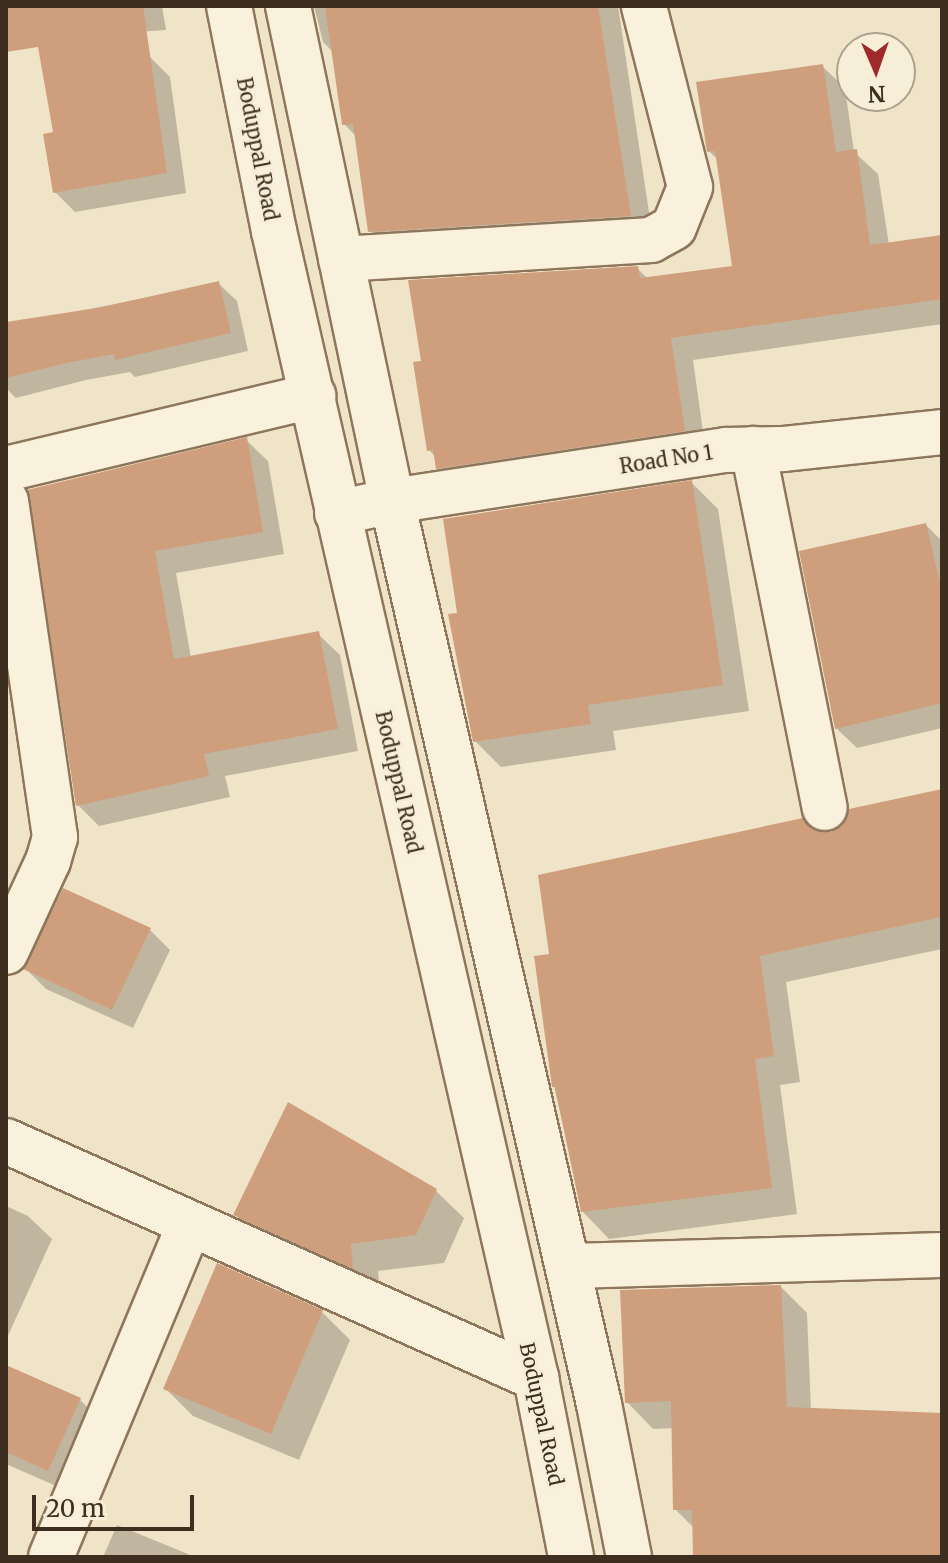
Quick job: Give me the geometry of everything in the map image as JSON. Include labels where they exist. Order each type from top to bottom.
[{"type":"street","name":"Boduppal Road","points":[[229,6],[274,231],[536,1378],[571,1557]]},
{"type":"street","points":[[288,6],[392,501],[569,1266],[629,1557]]},
{"type":"street","points":[[341,259],[651,240],[674,227],[690,187],[644,6]]},
{"type":"street","points":[[6,469],[313,396]]},
{"type":"street","name":"Road No 1","points":[[337,513],[392,501],[726,450],[942,432]]},
{"type":"street","points":[[753,449],[825,808]]},
{"type":"street","points":[[6,501],[55,837],[48,861],[6,952]]},
{"type":"street","points":[[6,1141],[536,1378]]},
{"type":"street","points":[[51,1557],[189,1225]]},
{"type":"street","points":[[569,1266],[942,1255]]},
{"type":"building","points":[[6,6],[143,6],[167,173],[53,193],[43,134],[53,132],[38,47],[6,52]]},
{"type":"building","points":[[325,6],[598,6],[631,216],[368,232],[353,124],[342,125]]},
{"type":"building","points":[[823,64],[836,152],[857,149],[870,245],[942,235],[942,299],[671,338],[685,431],[436,469],[433,450],[427,451],[413,362],[421,361],[408,280],[638,266],[640,278],[732,266],[715,151],[707,152],[696,82]]},
{"type":"building","points":[[219,281],[231,333],[115,360],[114,354],[6,378],[6,322],[103,307]]},
{"type":"building","points":[[247,437],[263,532],[155,551],[174,659],[319,631],[338,729],[204,754],[209,776],[76,806],[27,490]]},
{"type":"building","points":[[692,480],[723,685],[588,705],[591,724],[473,742],[448,614],[457,613],[443,519]]},
{"type":"building","points":[[926,523],[942,591],[942,703],[835,729],[799,551]]},
{"type":"building","points":[[942,789],[942,917],[760,956],[774,1056],[755,1059],[772,1188],[581,1212],[555,1087],[552,1087],[534,956],[549,954],[538,875],[803,818],[816,831],[831,832],[842,826],[849,809]]},
{"type":"building","points":[[63,888],[151,928],[112,1010],[23,969]]},
{"type":"building","points":[[288,1102],[437,1189],[416,1235],[351,1244],[353,1269],[233,1215]]},
{"type":"building","points":[[217,1263],[323,1310],[271,1434],[163,1389]]},
{"type":"building","points":[[781,1285],[787,1407],[942,1413],[942,1557],[693,1557],[692,1510],[673,1510],[671,1401],[625,1403],[620,1290]]},
{"type":"building","points":[[6,1365],[81,1398],[48,1471],[6,1452]]}]
